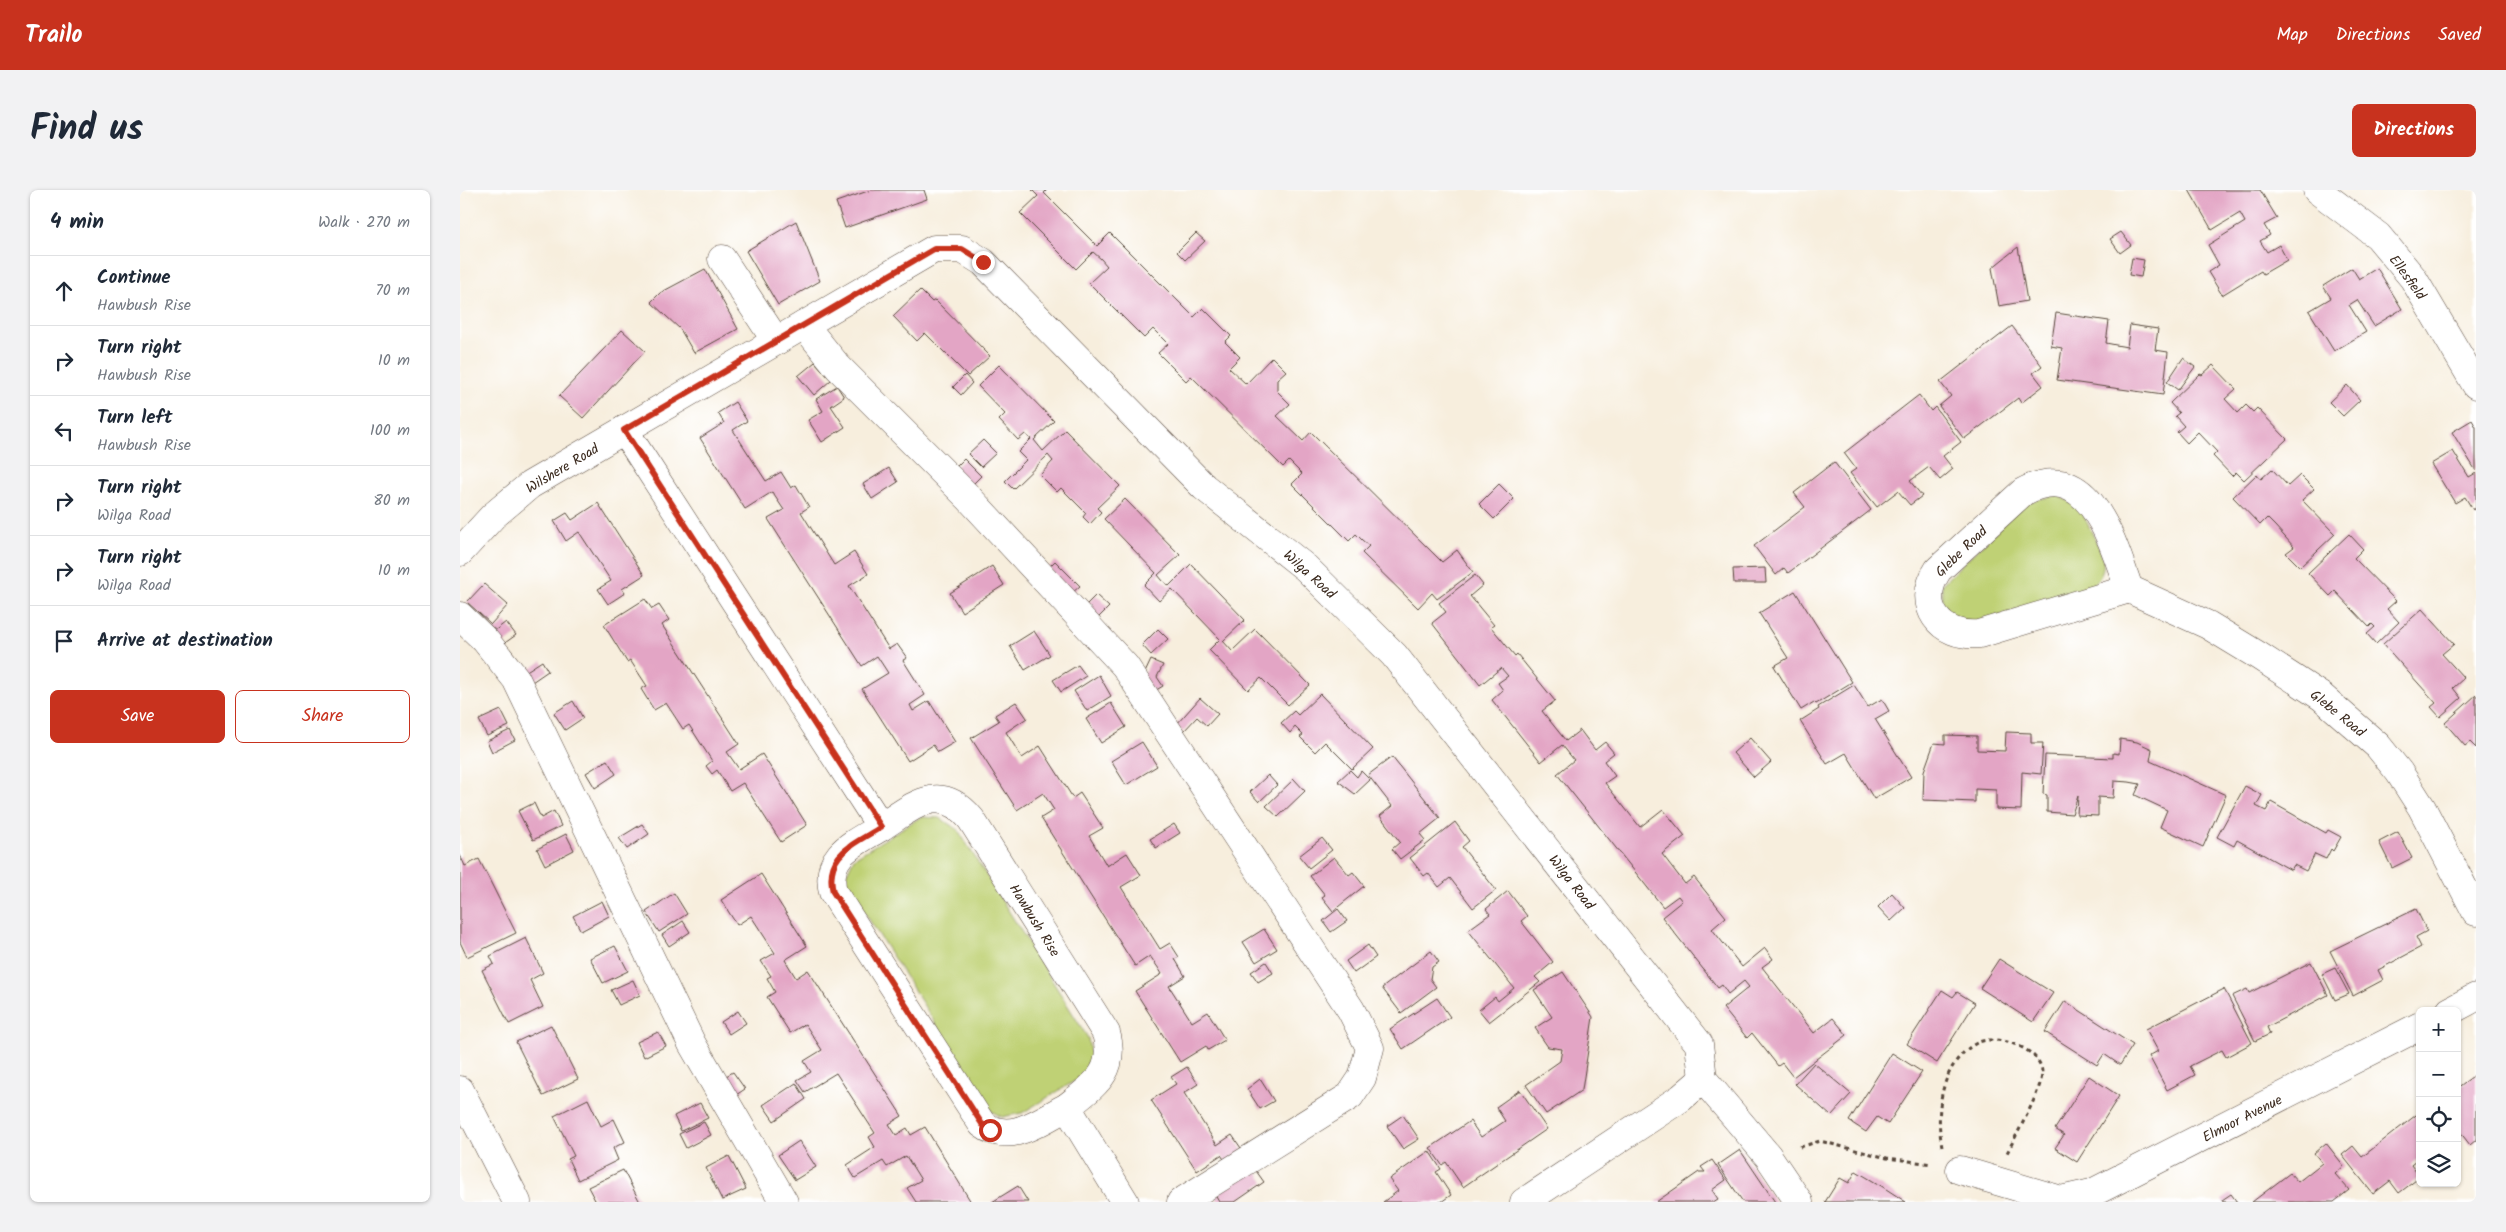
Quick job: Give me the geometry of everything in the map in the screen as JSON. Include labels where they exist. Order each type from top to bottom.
[{"type":"street","name":"Ellesfield","points":[[2333,194],[2378,236],[2413,278],[2476,385]]},
{"type":"street","name":"Wilga Road","points":[[624,430],[934,249],[962,249],[983,262],[1204,487],[1306,568],[1394,655],[1699,1044],[1703,1080]]},
{"type":"street","points":[[722,259],[776,341]]},
{"type":"street","points":[[804,325],[838,367],[968,497],[1125,666],[1351,1010],[1370,1048],[1362,1078],[1350,1096],[1181,1202]]},
{"type":"street","points":[[624,430],[881,827]]},
{"type":"street","name":"Wilshere Road","points":[[460,552],[493,516],[530,485],[624,430]]},
{"type":"street","name":"Glebe Road","points":[[2129,589],[2117,553],[2093,505],[2082,492],[2052,483],[2036,485],[2023,492],[1938,570],[1931,581],[1928,596],[1933,614],[1941,624],[1952,632],[1966,636],[1979,634],[2129,589],[2208,625],[2322,697],[2378,746],[2399,772],[2422,808],[2476,912]]},
{"type":"street","points":[[460,616],[485,640],[516,679],[692,1044],[784,1202]]},
{"type":"street","name":"Hawbush Rise","points":[[935,798],[947,800],[960,806],[971,819],[1106,1033],[1110,1059],[1104,1073],[1094,1085],[1067,1107],[1019,1132],[995,1131],[982,1124],[833,892],[830,880],[832,867],[837,858],[847,848],[881,827],[923,801],[935,798]]},
{"type":"street","points":[[2457,1007],[2476,997]]},
{"type":"street","name":"Elmoor Avenue","points":[[2061,1201],[2092,1193],[2416,1028]]},
{"type":"street","points":[[1524,1202],[1681,1098],[1703,1080],[1768,1156],[1799,1202]]},
{"type":"street","points":[[460,1090],[517,1202]]},
{"type":"street","points":[[1067,1107],[1125,1202]]},
{"type":"street","points":[[1953,1168],[2061,1201]]},
{"type":"path","points":[[1768,1156],[1820,1141],[1887,1158],[1953,1168],[1938,1128],[1938,1106],[1947,1079],[1960,1057],[1975,1043],[1988,1039],[2003,1041],[2024,1048],[2039,1060],[2042,1072],[2040,1085],[1994,1180]]},
{"type":"green space","points":[[2058,495],[2078,508],[2087,522],[2102,557],[2103,570],[2100,577],[2088,590],[1975,623],[1955,621],[1942,604],[1942,584],[2026,502]]},
{"type":"green space","points":[[921,817],[940,818],[958,830],[1088,1038],[1091,1059],[1083,1076],[1022,1113],[1002,1117],[991,1111],[846,883],[846,875],[854,858]]},
{"type":"building","points":[[871,190],[924,190],[927,199],[845,228],[836,202]]},
{"type":"building","points":[[1032,190],[1047,190],[1044,193],[1097,246],[1110,233],[1194,317],[1203,308],[1231,336],[1225,342],[1240,357],[1229,368],[1246,384],[1272,357],[1286,371],[1277,379],[1277,391],[1290,404],[1277,416],[1303,441],[1311,432],[1442,562],[1457,550],[1473,572],[1437,599],[1432,593],[1418,608],[1362,553],[1369,546],[1356,534],[1349,541],[1292,484],[1302,474],[1289,461],[1283,467],[1191,376],[1186,381],[1158,353],[1168,344],[1153,329],[1144,338],[1089,283],[1107,266],[1101,259],[1093,252],[1076,269],[1020,213],[1038,196]]},
{"type":"building","points":[[2189,190],[2260,190],[2277,218],[2264,225],[2270,235],[2260,241],[2267,252],[2279,245],[2287,260],[2263,274],[2261,271],[2222,295],[2208,272],[2219,265],[2208,245],[2245,222],[2240,213],[2212,230]]},
{"type":"building","points":[[796,221],[820,281],[778,305],[746,251]]},
{"type":"building","points":[[2121,232],[2131,245],[2120,253],[2110,239]]},
{"type":"building","points":[[1196,233],[1205,241],[1185,260],[1177,252]]},
{"type":"building","points":[[2018,247],[2027,301],[1999,306],[1992,268]]},
{"type":"building","points":[[2132,258],[2144,260],[2141,277],[2129,275]]},
{"type":"building","points":[[2352,268],[2359,279],[2377,268],[2402,309],[2374,326],[2357,300],[2349,305],[2366,332],[2334,351],[2309,311],[2331,298],[2323,286]]},
{"type":"building","points":[[705,269],[738,329],[694,353],[680,329],[651,302],[660,293]]},
{"type":"building","points":[[920,290],[932,302],[935,300],[990,356],[968,376],[925,333],[917,341],[893,316]]},
{"type":"building","points":[[2056,313],[2109,321],[2106,343],[2127,347],[2130,325],[2158,329],[2155,350],[2168,352],[2163,395],[2057,380],[2062,348],[2051,346]]},
{"type":"building","points":[[2012,326],[2042,366],[2033,373],[2043,386],[2021,403],[2018,398],[1964,439],[1939,406],[1951,396],[1940,382]]},
{"type":"building","points":[[622,330],[645,351],[583,418],[559,396]]},
{"type":"building","points":[[2183,358],[2195,367],[2178,390],[2167,382]]},
{"type":"building","points":[[815,362],[831,380],[814,395],[798,376]]},
{"type":"building","points":[[999,365],[1054,421],[1034,440],[1043,451],[1065,430],[1120,486],[1097,508],[1101,512],[1090,524],[1083,517],[1086,513],[1061,488],[1057,492],[1040,475],[1053,461],[1048,455],[1013,489],[1005,481],[1026,460],[1018,452],[1031,439],[1025,434],[1018,440],[999,420],[1005,414],[978,386]]},
{"type":"building","points":[[2213,365],[2236,389],[2225,399],[2238,413],[2246,405],[2253,412],[2257,408],[2287,439],[2244,480],[2236,472],[2232,476],[2213,456],[2217,452],[2198,432],[2187,443],[2177,432],[2184,426],[2175,416],[2179,413],[2170,403],[2200,374],[2202,375]]},
{"type":"building","points":[[965,375],[972,383],[961,395],[953,387]]},
{"type":"building","points":[[2347,385],[2360,400],[2343,416],[2329,402]]},
{"type":"building","points":[[837,386],[844,397],[831,406],[845,427],[822,442],[808,420],[823,411],[816,399]]},
{"type":"building","points":[[1919,395],[1931,411],[1935,407],[1961,442],[1943,456],[1953,469],[1940,480],[1929,467],[1910,481],[1922,496],[1910,505],[1898,491],[1877,507],[1850,473],[1856,469],[1844,453]]},
{"type":"building","points":[[735,402],[747,421],[733,430],[766,481],[781,472],[791,488],[796,485],[809,507],[801,512],[834,565],[854,552],[868,574],[849,586],[889,649],[897,644],[907,658],[903,660],[925,695],[910,705],[913,711],[929,701],[955,742],[938,752],[933,745],[908,761],[862,689],[888,673],[877,656],[862,666],[768,519],[784,510],[772,492],[745,509],[700,438],[724,423],[718,413]]},
{"type":"building","points":[[2472,420],[2476,427],[2476,471],[2452,432]]},
{"type":"building","points":[[983,440],[996,453],[981,467],[968,454]]},
{"type":"building","points":[[2453,451],[2469,477],[2476,473],[2476,508],[2473,510],[2465,497],[2455,503],[2431,464]]},
{"type":"building","points":[[964,459],[981,476],[970,487],[953,470]]},
{"type":"building","points":[[1834,462],[1871,510],[1788,573],[1784,568],[1776,575],[1754,546],[1805,507],[1794,493]]},
{"type":"building","points":[[889,468],[898,482],[872,499],[863,484]]},
{"type":"building","points":[[2272,469],[2288,486],[2300,475],[2314,489],[2302,500],[2335,534],[2300,567],[2286,553],[2294,547],[2275,526],[2267,518],[2260,525],[2233,497],[2256,475],[2261,479]]},
{"type":"building","points":[[1499,484],[1514,499],[1494,519],[1479,504]]},
{"type":"building","points":[[1125,499],[1180,555],[1158,575],[1163,581],[1169,586],[1191,564],[1245,620],[1223,641],[1232,651],[1255,629],[1310,685],[1288,705],[1261,678],[1248,690],[1209,650],[1220,639],[1172,589],[1159,601],[1144,585],[1156,573],[1104,519]]},
{"type":"building","points":[[598,503],[644,575],[622,589],[625,593],[608,604],[598,589],[611,581],[579,532],[566,541],[554,521],[567,513],[572,520]]},
{"type":"building","points":[[2349,534],[2363,549],[2354,558],[2396,601],[2387,609],[2399,622],[2376,644],[2367,634],[2375,627],[2372,624],[2369,627],[2335,591],[2330,596],[2308,573]]},
{"type":"building","points":[[1055,561],[1080,586],[1072,593],[1048,568]]},
{"type":"building","points":[[992,566],[1004,585],[962,612],[950,593]]},
{"type":"building","points":[[1765,568],[1766,583],[1734,583],[1733,569]]},
{"type":"building","points":[[1475,575],[1483,585],[1470,596],[1494,625],[1491,627],[1515,656],[1517,654],[1555,701],[1542,711],[1566,741],[1580,730],[1595,750],[1605,742],[1614,753],[1604,761],[1615,776],[1605,783],[1640,827],[1663,809],[1685,836],[1662,854],[1685,884],[1694,877],[1726,917],[1712,929],[1742,967],[1765,948],[1773,959],[1762,967],[1814,1033],[1833,1018],[1847,1035],[1793,1077],[1782,1063],[1778,1066],[1752,1033],[1747,1038],[1723,1008],[1749,987],[1744,981],[1728,994],[1722,985],[1718,988],[1662,917],[1682,901],[1678,896],[1663,907],[1557,774],[1574,760],[1562,745],[1541,762],[1492,700],[1503,690],[1498,683],[1508,676],[1501,668],[1480,685],[1432,623],[1446,612],[1439,603]]},
{"type":"building","points":[[484,584],[508,605],[491,624],[467,602]]},
{"type":"building","points":[[1795,591],[1852,682],[1816,704],[1814,702],[1801,710],[1774,666],[1788,658],[1759,613]]},
{"type":"building","points":[[1096,595],[1109,607],[1098,618],[1085,606]]},
{"type":"building","points":[[645,599],[652,609],[659,605],[669,620],[662,625],[739,744],[727,752],[739,769],[762,754],[807,825],[781,842],[743,783],[730,791],[717,770],[712,774],[706,766],[712,761],[689,725],[683,729],[666,703],[654,710],[641,689],[647,686],[630,660],[627,662],[604,625]]},
{"type":"building","points":[[2422,609],[2454,644],[2442,654],[2464,678],[2453,688],[2461,698],[2440,717],[2431,707],[2436,703],[2383,644]]},
{"type":"building","points":[[506,622],[516,635],[502,645],[493,632]]},
{"type":"building","points":[[1158,629],[1168,639],[1151,655],[1142,645]]},
{"type":"building","points":[[1034,631],[1050,655],[1025,670],[1010,646]]},
{"type":"building","points":[[1151,660],[1163,665],[1157,677],[1163,686],[1153,692],[1143,677]]},
{"type":"building","points":[[542,661],[548,671],[532,682],[525,672]]},
{"type":"building","points":[[1078,665],[1086,676],[1061,692],[1053,680]]},
{"type":"building","points":[[1099,675],[1111,696],[1087,711],[1074,691]]},
{"type":"building","points":[[1854,685],[1868,707],[1882,699],[1889,711],[1875,719],[1911,777],[1874,799],[1846,753],[1827,764],[1800,721],[1819,709],[1818,707]]},
{"type":"building","points":[[1320,694],[1373,749],[1352,769],[1325,742],[1315,752],[1300,737],[1303,735],[1295,727],[1290,733],[1281,723],[1294,711],[1298,715]]},
{"type":"building","points":[[2476,695],[2476,748],[2470,742],[2465,746],[2445,723]]},
{"type":"building","points":[[1200,698],[1218,714],[1207,726],[1197,717],[1183,732],[1176,725]]},
{"type":"building","points":[[573,701],[583,718],[565,730],[554,713]]},
{"type":"building","points":[[1016,702],[1027,718],[1006,732],[1022,758],[1040,746],[1073,798],[1080,793],[1103,828],[1089,836],[1107,866],[1127,853],[1141,875],[1121,887],[1160,949],[1170,943],[1179,957],[1175,959],[1185,976],[1169,986],[1192,1022],[1208,1012],[1225,1040],[1208,1050],[1206,1046],[1180,1062],[1135,991],[1162,974],[1159,969],[1150,956],[1135,966],[1041,818],[1054,810],[1043,793],[1017,810],[971,738],[999,721],[995,715]]},
{"type":"building","points":[[1111,703],[1126,727],[1101,743],[1086,719]]},
{"type":"building","points":[[501,710],[509,726],[487,736],[479,720]]},
{"type":"building","points":[[510,730],[515,740],[492,752],[487,741]]},
{"type":"building","points":[[2006,732],[2031,733],[2031,743],[2043,743],[2041,774],[2022,772],[2021,810],[1996,809],[1996,790],[1975,789],[1975,802],[1923,800],[1924,771],[1934,743],[1945,744],[1945,735],[1977,736],[1977,750],[2005,751]]},
{"type":"building","points":[[1750,738],[1771,762],[1754,777],[1733,753]]},
{"type":"building","points":[[2120,739],[2137,742],[2152,749],[2150,761],[2226,795],[2203,847],[2160,827],[2167,810],[2135,795],[2140,784],[2114,781],[2113,798],[2098,797],[2098,816],[2077,815],[2078,796],[2072,814],[2047,812],[2047,795],[2043,794],[2045,755],[2113,758],[2113,753],[2119,754]]},
{"type":"building","points":[[1142,742],[1157,766],[1126,785],[1111,761]]},
{"type":"building","points":[[1392,757],[1440,818],[1420,834],[1425,840],[1400,859],[1392,849],[1400,842],[1380,816],[1392,806],[1368,775]]},
{"type":"building","points":[[607,760],[616,774],[595,788],[586,773]]},
{"type":"building","points":[[1350,770],[1357,777],[1361,771],[1370,780],[1355,794],[1338,781]]},
{"type":"building","points":[[1268,775],[1277,785],[1259,802],[1250,792]]},
{"type":"building","points":[[1294,779],[1305,791],[1278,817],[1266,806]]},
{"type":"building","points":[[2245,786],[2262,795],[2256,806],[2266,811],[2271,802],[2326,833],[2328,830],[2341,837],[2333,851],[2331,849],[2326,859],[2315,854],[2306,871],[2294,865],[2291,870],[2237,840],[2234,846],[2217,837]]},
{"type":"building","points":[[534,803],[541,818],[554,811],[561,826],[533,840],[518,811]]},
{"type":"building","points":[[1455,822],[1469,841],[1462,847],[1496,890],[1473,908],[1450,878],[1439,887],[1428,873],[1424,876],[1410,858]]},
{"type":"building","points":[[642,824],[649,834],[627,849],[619,838]]},
{"type":"building","points":[[1174,824],[1180,833],[1156,848],[1150,839]]},
{"type":"building","points":[[2398,832],[2412,858],[2392,868],[2379,842]]},
{"type":"building","points":[[566,834],[574,850],[545,865],[537,849]]},
{"type":"building","points":[[1322,838],[1332,850],[1309,868],[1299,856]]},
{"type":"building","points":[[460,855],[465,866],[479,859],[516,933],[467,957],[460,942]]},
{"type":"building","points":[[1334,857],[1349,875],[1353,872],[1364,886],[1333,911],[1322,897],[1325,895],[1310,876]]},
{"type":"building","points":[[761,874],[807,946],[785,960],[796,978],[808,970],[902,1116],[889,1124],[896,1135],[907,1128],[911,1135],[925,1127],[971,1202],[916,1202],[907,1188],[921,1180],[906,1156],[887,1167],[883,1161],[855,1178],[847,1165],[875,1147],[869,1137],[875,1133],[836,1073],[805,1092],[797,1080],[811,1072],[804,1061],[822,1050],[805,1024],[790,1033],[767,997],[775,992],[767,978],[771,976],[761,961],[775,953],[751,916],[737,925],[721,900]]},
{"type":"building","points":[[1508,891],[1527,916],[1521,921],[1553,962],[1535,977],[1540,982],[1489,1022],[1479,1010],[1495,997],[1498,1001],[1514,988],[1468,930],[1490,914],[1486,909]]},
{"type":"building","points":[[674,893],[687,914],[659,932],[646,912]]},
{"type":"building","points":[[1892,893],[1905,908],[1891,921],[1878,907]]},
{"type":"building","points":[[602,901],[609,916],[581,931],[573,916]]},
{"type":"building","points":[[1338,909],[1347,921],[1331,932],[1323,921]]},
{"type":"building","points":[[2416,909],[2427,931],[2416,937],[2421,947],[2378,970],[2383,980],[2353,996],[2330,951]]},
{"type":"building","points":[[683,921],[690,932],[669,946],[662,935]]},
{"type":"building","points":[[1264,929],[1277,949],[1256,962],[1243,942]]},
{"type":"building","points":[[526,938],[543,973],[530,980],[543,1007],[509,1024],[482,970],[494,964],[490,956]]},
{"type":"building","points":[[1368,945],[1376,957],[1354,973],[1346,961]]},
{"type":"building","points":[[615,946],[628,971],[603,983],[590,958]]},
{"type":"building","points":[[1431,951],[1439,962],[1432,967],[1430,979],[1436,987],[1401,1013],[1382,988]]},
{"type":"building","points":[[1999,959],[2053,993],[2033,1022],[1980,988]]},
{"type":"building","points":[[1266,962],[1273,973],[1258,982],[1251,972]]},
{"type":"building","points":[[2311,962],[2328,995],[2267,1027],[2270,1034],[2255,1041],[2232,996],[2247,989],[2249,993]]},
{"type":"building","points":[[2335,968],[2349,994],[2335,1000],[2322,974]]},
{"type":"building","points":[[1563,972],[1593,1017],[1582,1090],[1546,1114],[1526,1085],[1560,1061],[1562,1049],[1548,1047],[1535,1028],[1552,1017],[1534,990]]},
{"type":"building","points":[[633,980],[640,995],[619,1005],[611,990]]},
{"type":"building","points":[[2224,989],[2252,1043],[2226,1057],[2222,1050],[2190,1066],[2195,1075],[2167,1090],[2149,1056],[2158,1051],[2146,1029]]},
{"type":"building","points":[[1942,990],[1953,997],[1957,992],[1975,1003],[1937,1063],[1907,1044]]},
{"type":"building","points":[[1437,998],[1450,1017],[1403,1049],[1390,1029]]},
{"type":"building","points":[[2065,1001],[2133,1045],[2120,1065],[2104,1054],[2097,1065],[2045,1032]]},
{"type":"building","points":[[738,1011],[746,1023],[729,1034],[721,1022]]},
{"type":"building","points":[[551,1025],[578,1079],[543,1096],[516,1042]]},
{"type":"building","points":[[658,1032],[666,1046],[644,1057],[637,1042]]},
{"type":"building","points":[[1892,1053],[1922,1072],[1888,1124],[1877,1117],[1866,1132],[1849,1121]]},
{"type":"building","points":[[1814,1063],[1851,1094],[1831,1116],[1795,1084]]},
{"type":"building","points":[[1187,1067],[1198,1084],[1184,1093],[1217,1145],[1232,1135],[1243,1151],[1226,1162],[1221,1155],[1197,1171],[1151,1100],[1176,1084],[1171,1077]]},
{"type":"building","points":[[733,1072],[745,1089],[733,1097],[721,1079]]},
{"type":"building","points":[[2476,1074],[2476,1140],[2470,1145],[2461,1133],[2461,1085]]},
{"type":"building","points":[[2089,1076],[2119,1096],[2077,1162],[2055,1148],[2064,1135],[2055,1129]]},
{"type":"building","points":[[1260,1079],[1274,1101],[1260,1109],[1247,1089]]},
{"type":"building","points":[[796,1083],[806,1099],[774,1121],[763,1105]]},
{"type":"building","points":[[1520,1090],[1547,1129],[1463,1187],[1446,1162],[1442,1165],[1430,1148],[1470,1121],[1481,1137],[1505,1121],[1496,1107]]},
{"type":"building","points":[[588,1099],[601,1126],[614,1119],[625,1142],[613,1148],[618,1160],[578,1180],[568,1159],[574,1156],[554,1116]]},
{"type":"building","points":[[700,1103],[708,1118],[681,1131],[674,1116]]},
{"type":"building","points":[[1403,1115],[1419,1139],[1403,1149],[1387,1126]]},
{"type":"building","points":[[2416,1115],[2416,1161],[2411,1165],[2416,1172],[2416,1180],[2399,1193],[2390,1181],[2373,1194],[2342,1155],[2353,1146],[2362,1157]]},
{"type":"building","points":[[704,1122],[711,1135],[686,1148],[679,1134]]},
{"type":"building","points":[[799,1141],[816,1167],[795,1180],[778,1155]]},
{"type":"building","points":[[2326,1143],[2344,1166],[2335,1174],[2349,1190],[2334,1202],[2252,1202],[2290,1173],[2298,1182],[2322,1163],[2314,1153]]},
{"type":"building","points":[[1740,1150],[1775,1202],[1743,1202],[1718,1165]]},
{"type":"building","points":[[1429,1151],[1441,1169],[1436,1172],[1451,1195],[1441,1202],[1383,1202],[1398,1191],[1389,1179]]},
{"type":"building","points":[[729,1156],[746,1189],[722,1200],[706,1168]]},
{"type":"building","points":[[1712,1160],[1726,1180],[1712,1190],[1718,1199],[1713,1202],[1656,1202],[1699,1172],[1705,1172],[1701,1167]]},
{"type":"building","points":[[1254,1168],[1264,1182],[1235,1202],[1219,1202],[1215,1195]]},
{"type":"building","points":[[623,1170],[640,1202],[596,1202],[588,1187]]},
{"type":"building","points":[[1856,1171],[1906,1202],[1825,1202],[1840,1178],[1849,1183]]},
{"type":"building","points":[[1018,1186],[1028,1202],[992,1202]]},
{"type":"building","points":[[2231,1194],[2237,1202],[2223,1202],[2222,1200]]},
{"type":"route","points":[[983,262],[962,249],[934,249],[624,430],[881,827],[847,848],[837,858],[832,867],[830,880],[833,892],[982,1124],[990,1130]]}]
